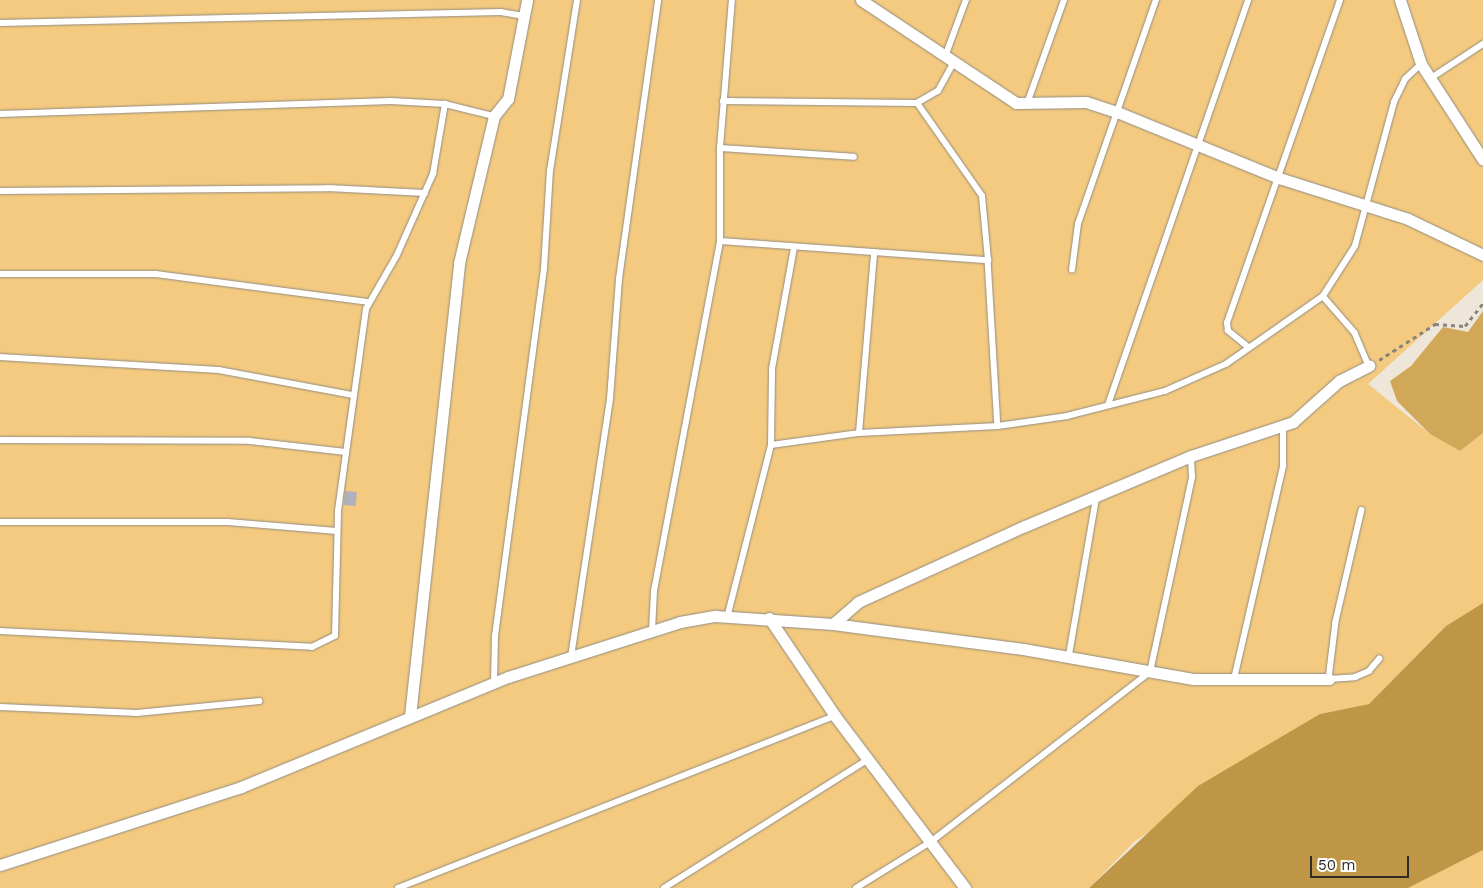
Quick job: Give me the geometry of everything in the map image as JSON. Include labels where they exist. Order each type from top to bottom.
[{"type":"street","points":[[410,716],[459,263],[494,116],[508,99],[527,0]]},
{"type":"street","points":[[1400,0],[1422,64],[1482,156]]},
{"type":"street","points":[[867,2],[948,61],[1026,106],[1086,102],[1118,112],[1196,146],[1279,178],[1408,219],[1483,254]]},
{"type":"street","points":[[833,624],[858,602],[894,584],[1191,456],[1283,425],[1339,381],[1369,366]]},
{"type":"street","points":[[0,865],[241,786],[494,683],[652,633],[680,622],[728,614],[833,624],[1069,655],[1150,672],[1234,679],[1329,679]]},
{"type":"street","points":[[769,618],[835,716],[867,760],[932,841],[965,888]]},
{"type":"lane","points":[[494,683],[497,616],[544,268],[551,162],[577,0]]},
{"type":"lane","points":[[570,658],[610,399],[619,280],[658,0]]},
{"type":"lane","points":[[652,633],[654,591],[720,242],[720,148],[732,0]]},
{"type":"lane","points":[[723,101],[917,104],[938,91],[966,0]]},
{"type":"lane","points":[[1026,106],[1064,0]]},
{"type":"lane","points":[[1072,270],[1076,231],[1156,0]]},
{"type":"lane","points":[[1108,405],[1248,0]]},
{"type":"lane","points":[[1249,348],[1228,331],[1227,323],[1340,0]]},
{"type":"lane","points":[[0,23],[501,12],[524,16]]},
{"type":"lane","points":[[1430,79],[1483,44]]},
{"type":"lane","points":[[771,445],[859,433],[998,426],[1108,405],[1165,391],[1226,364],[1323,296],[1355,246],[1394,102],[1405,80],[1422,64]]},
{"type":"lane","points":[[0,631],[312,647],[326,644],[335,636],[337,532],[345,452],[369,302],[425,193],[445,104]]},
{"type":"lane","points":[[0,114],[213,105],[445,104],[494,116]]},
{"type":"lane","points":[[917,104],[982,196],[988,260],[998,426]]},
{"type":"lane","points":[[720,148],[854,157]]},
{"type":"lane","points":[[0,192],[328,188],[425,193]]},
{"type":"lane","points":[[720,242],[988,260]]},
{"type":"lane","points":[[728,614],[771,445],[772,369],[794,248]]},
{"type":"lane","points":[[859,433],[874,253]]},
{"type":"lane","points":[[0,274],[156,274],[369,302]]},
{"type":"lane","points":[[1323,296],[1355,333],[1369,366]]},
{"type":"lane","points":[[0,357],[219,370],[353,395]]},
{"type":"lane","points":[[1234,679],[1282,466],[1283,425]]},
{"type":"lane","points":[[0,440],[250,440],[345,452]]},
{"type":"lane","points":[[856,888],[932,841],[1150,672],[1192,477],[1191,456]]},
{"type":"lane","points":[[1069,655],[1096,498]]},
{"type":"lane","points":[[1362,510],[1336,622],[1329,679],[1356,677],[1370,671],[1379,659]]},
{"type":"lane","points":[[0,522],[228,522],[337,532]]},
{"type":"lane","points":[[0,707],[138,713],[259,701]]},
{"type":"lane","points":[[398,888],[835,716]]},
{"type":"lane","points":[[664,888],[867,760]]},
{"type":"path","points":[[1369,366],[1435,324],[1464,326],[1483,303]]},
{"type":"shaded area","points":[[0,0],[1483,0],[1483,280],[1368,384],[1430,434],[1460,451],[1483,433],[1483,603],[1446,626],[1369,704],[1320,714],[1134,842],[1089,888],[0,888]]},
{"type":"shaded area","points":[[1483,311],[1483,433],[1460,451],[1430,434],[1397,401],[1390,381],[1411,366],[1443,327],[1468,332]]},
{"type":"shaded area","points":[[1483,603],[1483,850],[1408,888],[1089,888],[1198,786],[1320,714],[1369,704],[1446,626]]},
{"type":"shaded area","points":[[1483,850],[1483,888],[1408,888],[1465,859]]},
{"type":"building","points":[[345,491],[357,492],[356,506],[344,505]]}]
